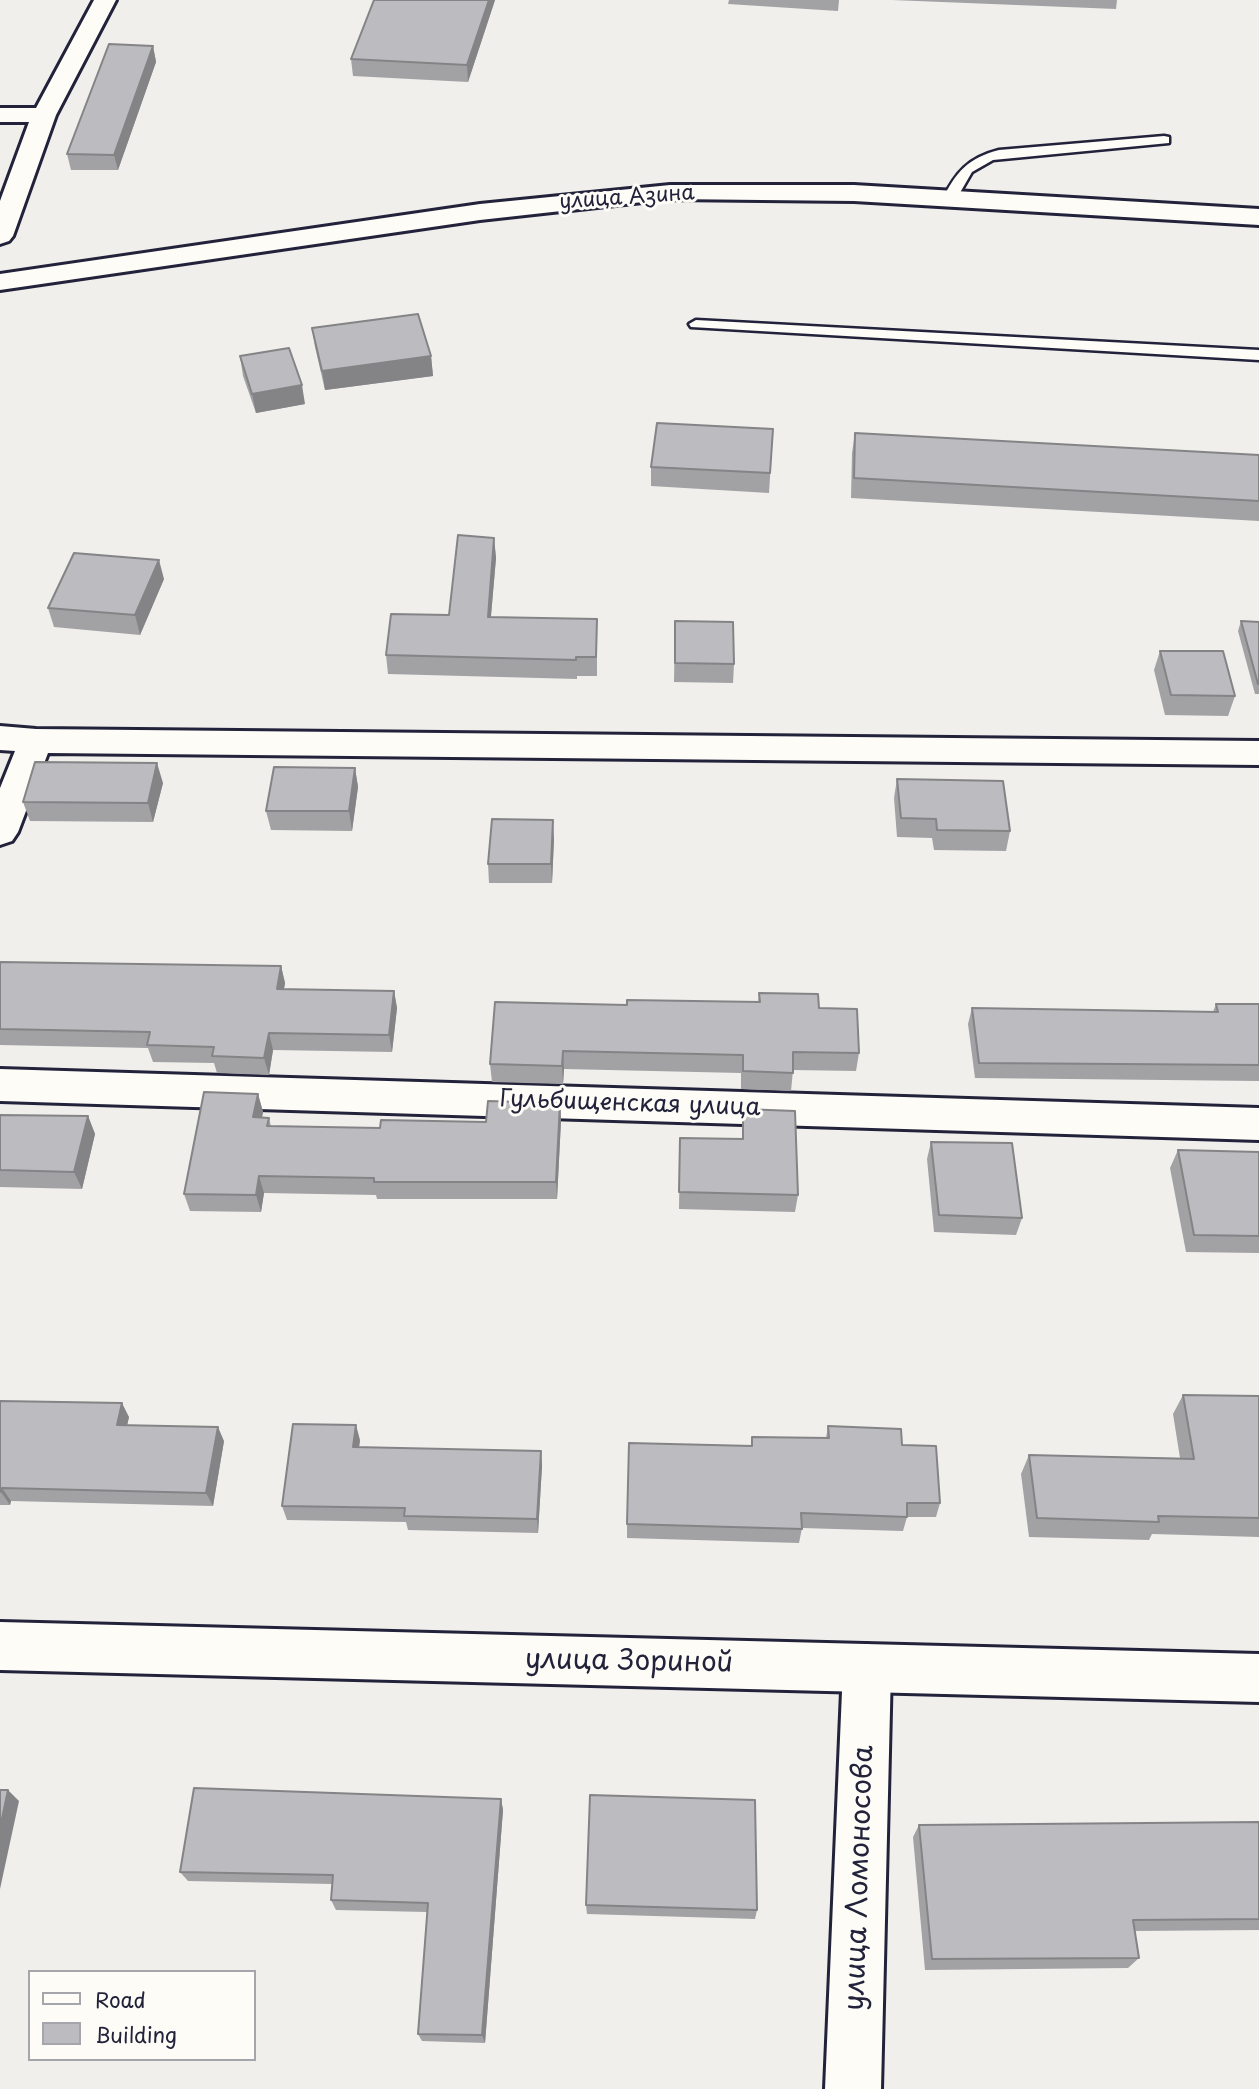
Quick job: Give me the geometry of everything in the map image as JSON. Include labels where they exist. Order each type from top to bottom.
[{"type":"street","points":[[0,236],[44,115],[105,0]]},
{"type":"street","points":[[0,115],[44,115]]},
{"type":"street","name":"улица Азина","points":[[0,282],[603,197],[743,191],[854,193],[1259,218]]},
{"type":"street","points":[[0,738],[36,741],[1259,753]]},
{"type":"street","points":[[0,832],[36,741]]},
{"type":"street","name":"Гульбищенская улица","points":[[0,1085],[1259,1124]]},
{"type":"street","name":"улица Зориной","points":[[0,1646],[1259,1678]]},
{"type":"street","name":"улица Ломоносова","points":[[853,2089],[867,1668]]},
{"type":"lane","points":[[949,200],[965,169],[984,158],[1164,140]]},
{"type":"lane","points":[[695,324],[1259,355]]},
{"type":"building","points":[[374,0],[489,0],[467,65],[351,59]]},
{"type":"building","points":[[109,44],[153,46],[114,155],[67,154]]},
{"type":"building","points":[[418,314],[431,356],[322,371],[312,328]]},
{"type":"building","points":[[289,348],[302,385],[252,394],[240,356]]},
{"type":"building","points":[[657,423],[773,429],[770,473],[651,467]]},
{"type":"building","points":[[855,433],[1259,455],[1259,501],[854,478]]},
{"type":"building","points":[[458,535],[494,538],[488,617],[597,619],[596,657],[576,657],[576,660],[386,655],[391,614],[449,615]]},
{"type":"building","points":[[74,553],[159,560],[135,615],[48,608]]},
{"type":"building","points":[[675,621],[733,622],[734,664],[675,663]]},
{"type":"building","points":[[1241,621],[1259,622],[1259,684],[1258,684]]},
{"type":"building","points":[[1160,651],[1223,651],[1235,696],[1171,695]]},
{"type":"building","points":[[35,762],[157,763],[148,803],[23,802]]},
{"type":"building","points":[[274,767],[355,768],[349,811],[266,811]]},
{"type":"building","points":[[897,779],[1003,781],[1010,831],[937,830],[936,819],[901,818]]},
{"type":"building","points":[[492,819],[553,820],[551,864],[488,864]]},
{"type":"building","points":[[0,962],[281,966],[277,989],[394,991],[389,1035],[269,1033],[264,1058],[212,1056],[214,1047],[147,1045],[150,1032],[0,1029]]},
{"type":"building","points":[[759,993],[818,994],[819,1008],[857,1009],[859,1053],[793,1052],[793,1073],[743,1071],[743,1055],[563,1051],[562,1066],[490,1064],[495,1002],[627,1005],[627,1000],[760,1002]]},
{"type":"building","points":[[1216,1004],[1259,1004],[1259,1065],[979,1063],[972,1008],[1218,1012]]},
{"type":"building","points":[[204,1092],[258,1094],[253,1117],[269,1118],[267,1126],[380,1128],[381,1120],[486,1122],[488,1101],[560,1103],[556,1182],[374,1182],[374,1178],[259,1176],[256,1195],[184,1194]]},
{"type":"building","points":[[743,1109],[795,1111],[798,1195],[679,1192],[680,1138],[743,1139]]},
{"type":"building","points":[[0,1115],[88,1116],[74,1172],[0,1170]]},
{"type":"building","points":[[931,1142],[1012,1143],[1022,1218],[939,1215]]},
{"type":"building","points":[[1178,1150],[1259,1152],[1259,1236],[1194,1235]]},
{"type":"building","points":[[1183,1395],[1259,1396],[1259,1518],[1158,1516],[1159,1522],[1037,1518],[1029,1455],[1194,1459]]},
{"type":"building","points":[[0,1401],[122,1403],[117,1425],[218,1427],[206,1493],[2,1488],[0,1492]]},
{"type":"building","points":[[293,1424],[356,1425],[353,1447],[541,1451],[537,1519],[404,1516],[405,1508],[282,1506]]},
{"type":"building","points":[[828,1426],[901,1429],[902,1445],[936,1446],[940,1503],[907,1503],[907,1517],[801,1513],[802,1529],[627,1524],[629,1443],[752,1446],[752,1437],[829,1438]]},
{"type":"building","points":[[194,1788],[501,1799],[482,2035],[418,2034],[428,1903],[331,1900],[333,1875],[180,1872]]},
{"type":"building","points":[[0,1790],[8,1790],[0,1828]]},
{"type":"building","points":[[590,1795],[755,1800],[757,1910],[586,1905]]},
{"type":"building","points":[[1259,1822],[1259,1919],[1133,1920],[1139,1958],[932,1959],[919,1825]]}]
